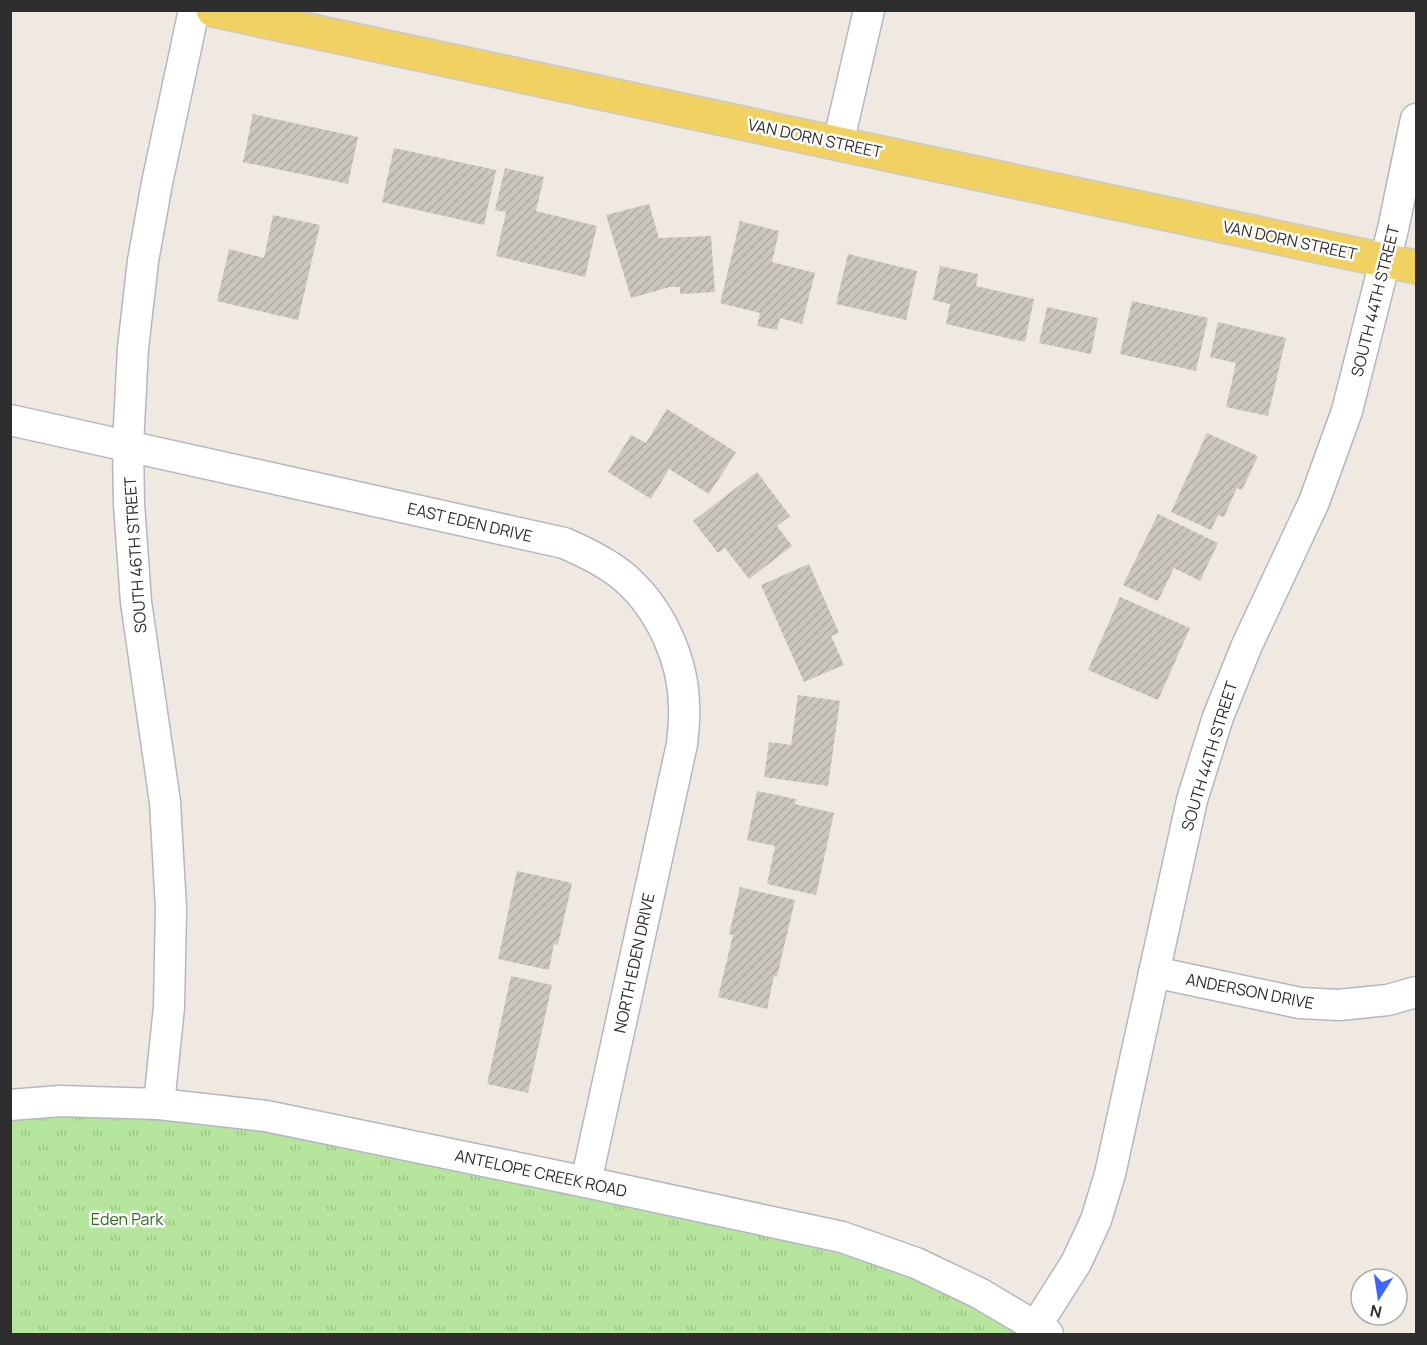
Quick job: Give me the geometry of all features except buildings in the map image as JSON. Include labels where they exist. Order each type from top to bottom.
[{"type":"main road","name":"VAN DORN STREET","points":[[213,10],[1416,267]]},
{"type":"street","name":"SOUTH 46TH STREET","points":[[159,1104],[169,1007],[171,909],[165,802],[136,602],[129,504],[128,445],[133,348],[143,261],[157,183],[194,10]]},
{"type":"street","points":[[838,144],[869,10]]},
{"type":"street","name":"SOUTH 44TH STREET","points":[[1042,1330],[1096,1220],[1110,1173],[1192,800],[1218,717],[1247,645],[1314,502],[1347,411],[1393,230],[1416,119]]},
{"type":"street","name":"EAST EDEN DRIVE","points":[[10,420],[564,543],[592,555],[624,577],[644,598],[666,631],[679,668],[684,706],[682,744]]},
{"type":"street","name":"NORTH EDEN DRIVE","points":[[586,1182],[682,744]]},
{"type":"street","name":"ANDERSON DRIVE","points":[[1154,972],[1300,1003],[1339,1005],[1388,1000],[1416,992]]},
{"type":"street","name":"ANTELOPE CREEK ROAD","points":[[10,1105],[60,1101],[159,1104],[266,1116],[842,1237],[916,1263],[979,1293],[1042,1330]]},
{"type":"green space","name":"Eden Park","points":[[159,1104],[842,1237],[1048,1334],[11,1334],[11,1105]]}]
